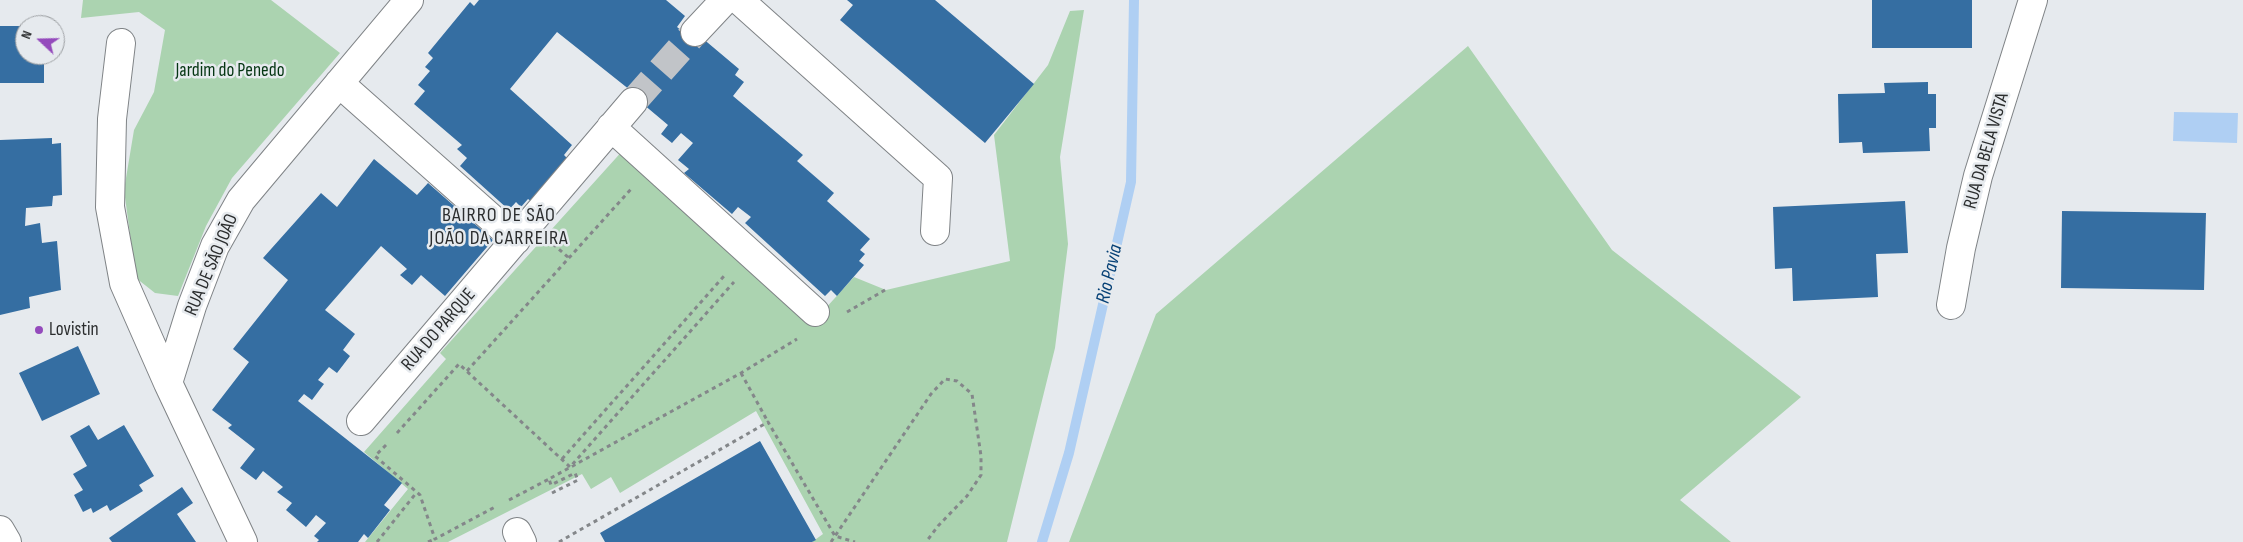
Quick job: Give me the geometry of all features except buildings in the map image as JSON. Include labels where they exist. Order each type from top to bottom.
[{"type":"street","name":"RUA DE SÃO JOÃO","points":[[168,383],[192,306],[215,246],[241,200],[409,0]]},
{"type":"street","points":[[695,32],[725,0]]},
{"type":"street","points":[[739,0],[938,178],[935,231]]},
{"type":"street","name":"RUA DA BELA VISTA","points":[[1951,305],[1961,248],[1978,176],[2034,0]]},
{"type":"street","points":[[121,43],[112,119],[110,207],[124,283],[168,383],[243,542]]},
{"type":"street","points":[[339,83],[516,240]]},
{"type":"street","name":"RUA DO PARQUE","points":[[361,421],[633,102]]},
{"type":"street","points":[[611,127],[816,312]]},
{"type":"street","points":[[0,530],[7,542]]},
{"type":"path","points":[[467,372],[637,183]]},
{"type":"path","points":[[562,459],[731,268]]},
{"type":"path","points":[[570,467],[740,276]]},
{"type":"path","points":[[844,313],[886,290]]},
{"type":"path","points":[[505,502],[741,373],[799,339]]},
{"type":"path","points":[[394,435],[459,364],[570,467]]},
{"type":"path","points":[[741,373],[835,536],[855,542]]},
{"type":"path","points":[[831,542],[931,394],[945,379],[957,381],[972,394],[981,456],[981,475],[967,496],[938,526],[926,542]]},
{"type":"path","points":[[559,542],[768,422]]},
{"type":"path","points":[[388,442],[375,456],[420,495],[435,539]]},
{"type":"path","points":[[548,479],[551,485],[575,473],[578,480],[552,493]]},
{"type":"path","points":[[377,542],[417,492]]},
{"type":"path","points":[[428,542],[496,506]]},
{"type":"green space","name":"Jardim do Penedo","points":[[83,0],[271,0],[340,53],[232,178],[206,226],[178,296],[155,293],[136,278],[124,190],[134,130],[154,92],[165,30],[139,12],[81,18]]},
{"type":"green space","points":[[1084,10],[1060,157],[1068,244],[1055,348],[1007,542],[812,542],[823,534],[756,411],[620,493],[611,477],[591,489],[582,474],[448,542],[365,542],[408,489],[364,452],[446,359],[440,353],[625,148],[814,321],[854,277],[886,290],[1010,261],[994,135],[1048,65],[1070,11]]},
{"type":"green space","points":[[1468,46],[1612,250],[1801,397],[1680,500],[1731,542],[1069,542],[1156,314]]},
{"type":"water","points":[[2174,112],[2238,113],[2237,143],[2173,141]]},
{"type":"waterway","name":"Rio Pavia","points":[[1042,542],[1069,453],[1131,182],[1134,0]]},
{"type":"tunnel","points":[[633,102],[695,32]]},
{"type":"place","name":"Lovistin","points":[[39,330]]},
{"type":"district","name":"BAIRRO DE SÃO JOÃO DA CARREIRA","points":[[499,228]]}]
